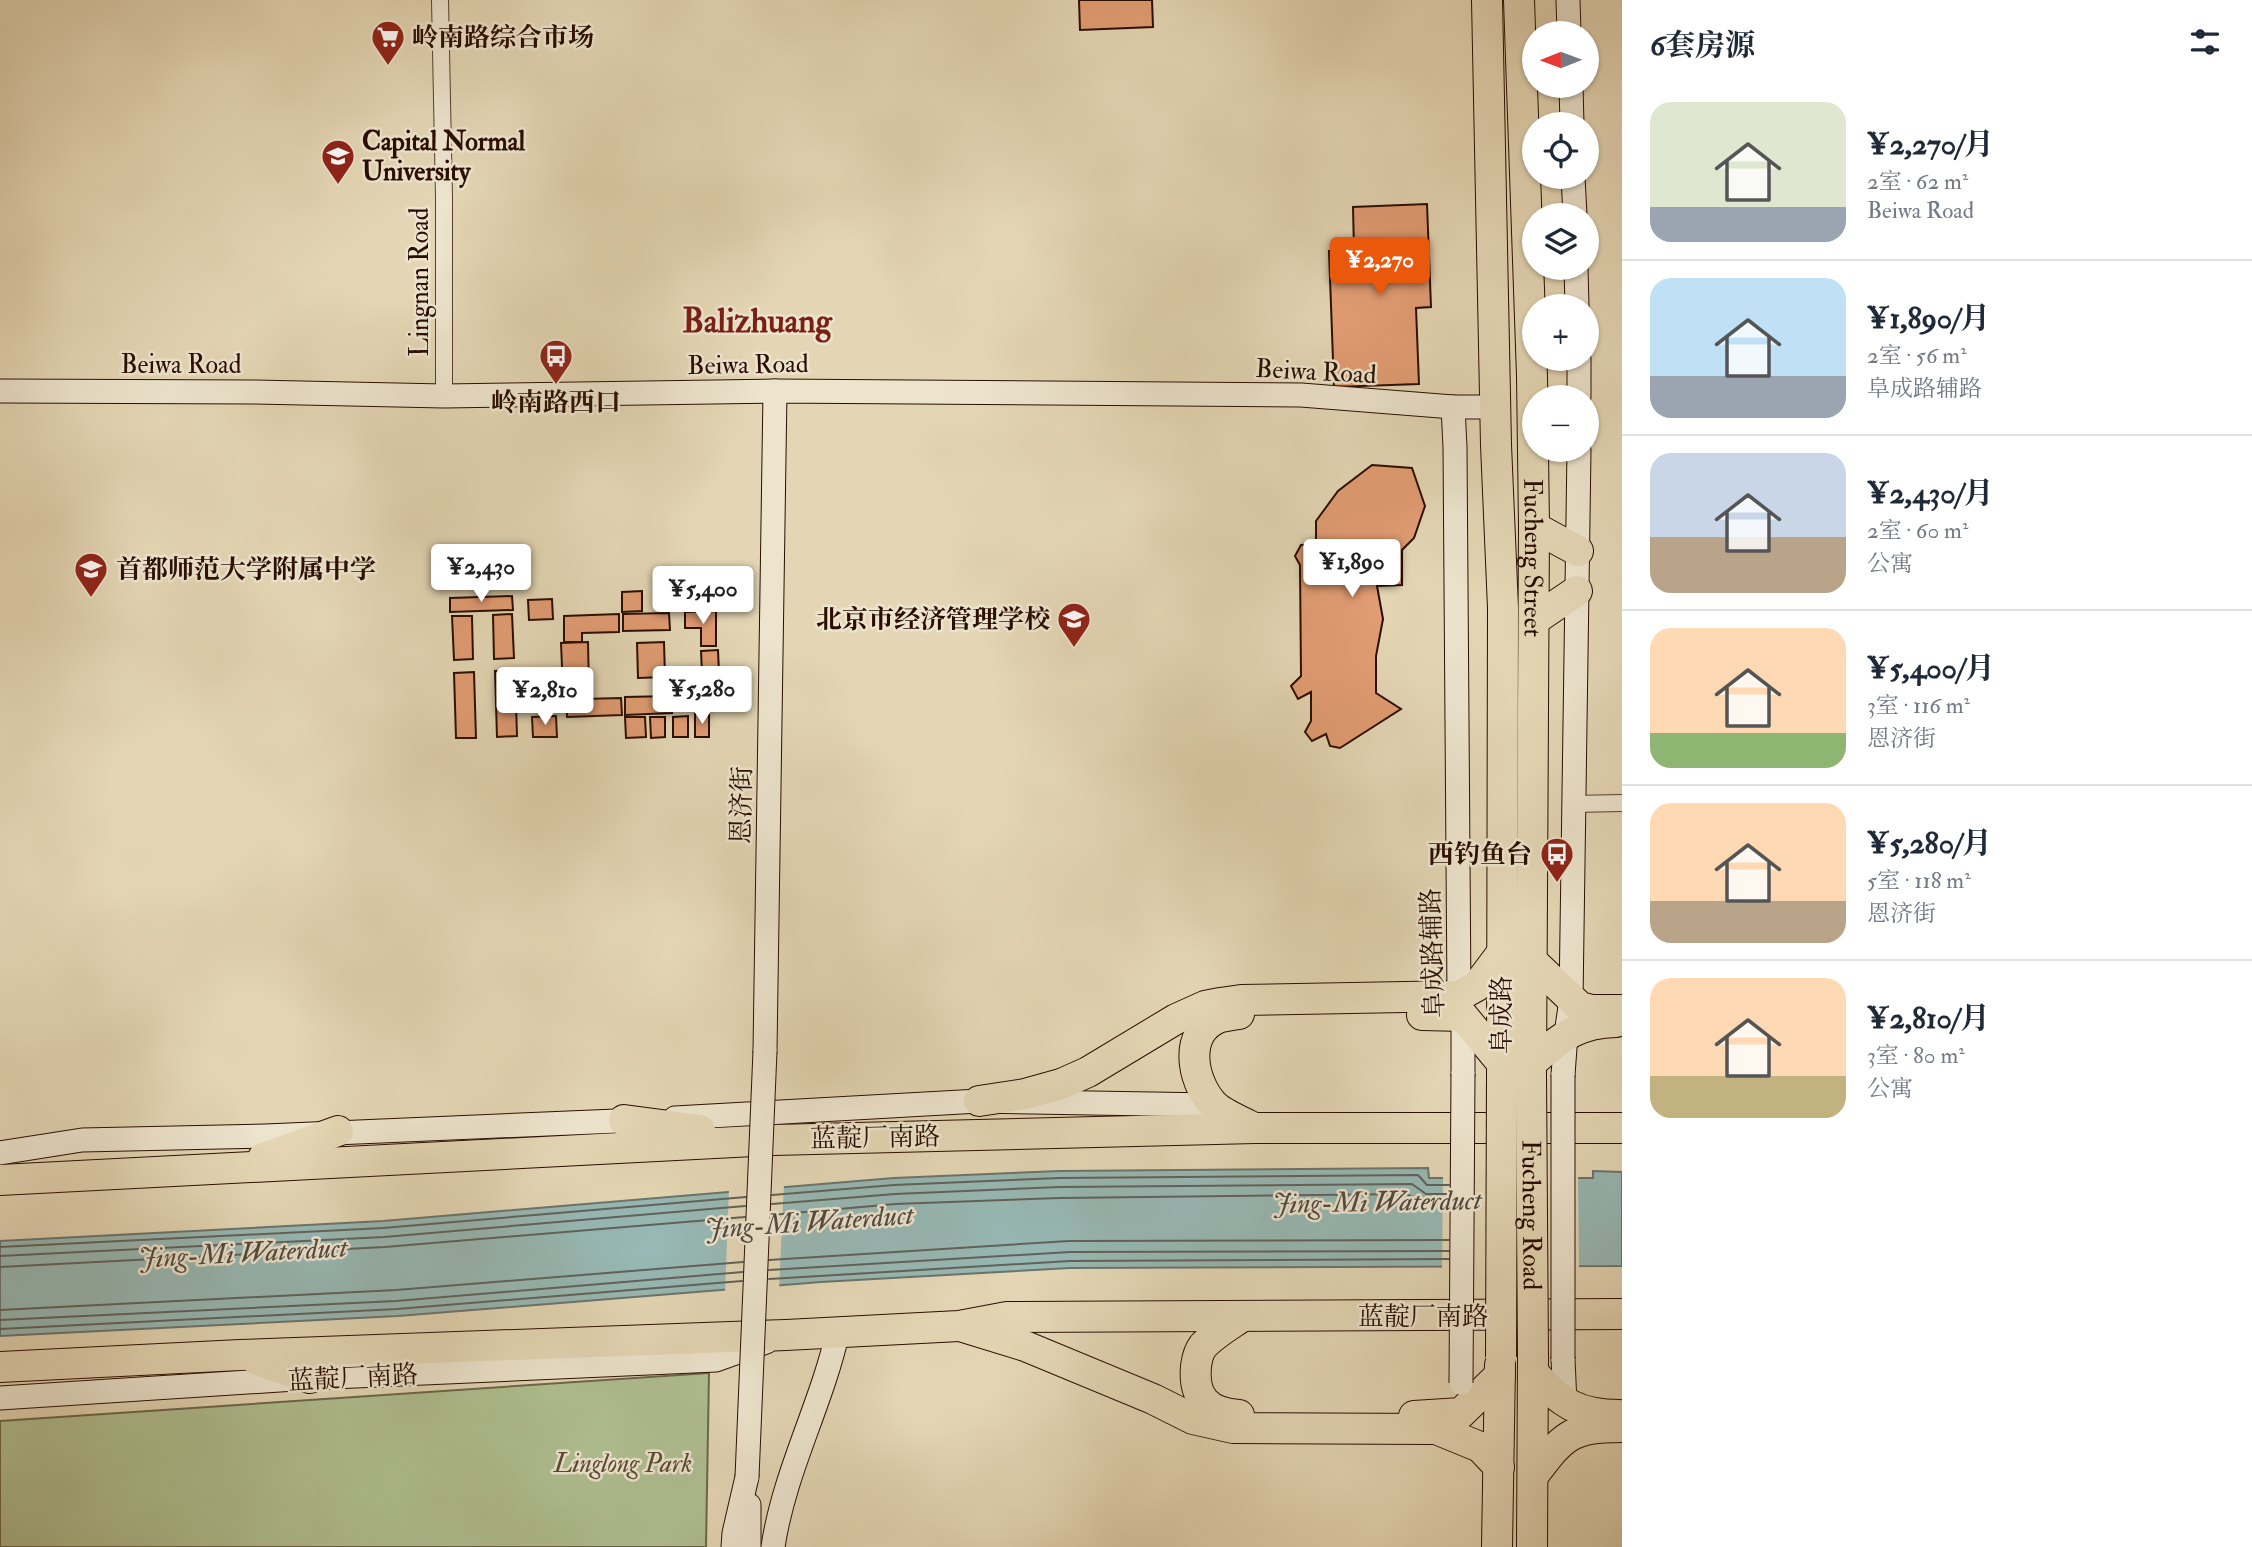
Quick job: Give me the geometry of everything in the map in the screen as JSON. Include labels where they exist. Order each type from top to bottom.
[{"type":"highway","name":"Fucheng Street","points":[[1487,0],[1503,608],[1501,954]]},
{"type":"highway","name":"Fucheng Street","points":[[1519,0],[1532,376],[1534,527],[1531,1069]]},
{"type":"highway","points":[[1534,527],[1578,551]]},
{"type":"highway","points":[[1534,620],[1577,591]]},
{"type":"highway","points":[[1255,1128],[1213,1105],[1200,1087],[1194,1068],[1194,1052],[1198,1035],[1207,1025],[1218,1018],[1242,1013],[1461,1006],[1501,954]]},
{"type":"highway","name":"阜成路","points":[[1501,954],[1501,1069]]},
{"type":"highway","points":[[1531,960],[1580,1007],[1592,1010],[1622,1010]]},
{"type":"highway","points":[[979,1101],[1025,1094],[1061,1084],[1088,1072],[1175,1019],[1205,1006],[1241,1000],[1461,1006]]},
{"type":"highway","points":[[1461,1006],[1501,1069]]},
{"type":"highway","points":[[1531,1069],[1566,1034],[1598,1022],[1622,1022]]},
{"type":"highway","name":"Fucheng Road","points":[[1500,1366],[1501,1069]]},
{"type":"highway","name":"Fucheng Road","points":[[1531,1069],[1534,1364]]},
{"type":"highway","points":[[624,1121],[773,1140]]},
{"type":"highway","name":"蓝靛厂南路","points":[[0,1180],[773,1140],[1255,1128],[1622,1128]]},
{"type":"highway","points":[[232,1169],[338,1131]]},
{"type":"highway","name":"蓝靛厂南路","points":[[0,1367],[240,1354],[786,1335],[959,1325],[1007,1317],[1622,1314]]},
{"type":"highway","points":[[1243,1316],[1202,1346],[1197,1359],[1195,1376],[1198,1392],[1205,1404],[1216,1411],[1249,1415],[1437,1416],[1461,1413],[1500,1366]]},
{"type":"highway","points":[[959,1325],[1025,1346],[1153,1399],[1193,1419],[1233,1428],[1436,1429],[1480,1447],[1499,1467]]},
{"type":"highway","points":[[240,1354],[310,1378]]},
{"type":"highway","points":[[1534,1364],[1548,1390],[1565,1403],[1598,1415],[1622,1415]]},
{"type":"highway","points":[[1532,1547],[1534,1364]]},
{"type":"highway","points":[[1497,1547],[1500,1366]]},
{"type":"highway","points":[[1533,1476],[1564,1438],[1577,1431],[1597,1427],[1622,1427]]},
{"type":"street","name":"Lingnan Road","points":[[440,0],[444,396]]},
{"type":"street","points":[[1568,0],[1569,21]]},
{"type":"street","name":"Beiwa Road","points":[[0,391],[444,396],[775,391],[1301,396],[1453,407],[1496,407]]},
{"type":"street","name":"恩济街","points":[[747,1477],[765,1051],[775,391]]},
{"type":"street","name":"阜成路辅路","points":[[1453,407],[1463,1074],[1461,1413]]},
{"type":"street","points":[[1565,1403],[1563,1075],[1571,1000],[1579,462]]},
{"type":"street","points":[[1573,804],[1622,803]]},
{"type":"street","name":"蓝靛厂南路","points":[[0,1153],[82,1140],[265,1136],[624,1121],[979,1101],[1213,1105]]},
{"type":"street","points":[[773,1547],[786,1493],[831,1363],[838,1331]]},
{"type":"street","name":"蓝靛厂南路","points":[[0,1398],[310,1378],[716,1360],[786,1335]]},
{"type":"street","points":[[733,1547],[747,1477]]},
{"type":"street","points":[[747,1477],[749,1547]]},
{"type":"green space","name":"Linglong Park","points":[[709,1373],[706,1547],[0,1547],[0,1421]]},
{"type":"water","name":"Jing-Mi Waterduct","points":[[1428,1168],[1429,1178],[1593,1178],[1593,1171],[1622,1172],[1622,1266],[1070,1268],[821,1282],[398,1316],[0,1336],[0,1241],[383,1221],[894,1178],[1060,1171]]},
{"type":"pier","points":[[1443,1175],[1578,1175],[1579,1270],[1442,1270]]},
{"type":"pier","points":[[784,1184],[779,1289],[725,1293],[729,1188]]},
{"type":"building","points":[[1079,0],[1152,0],[1153,27],[1080,30]]},
{"type":"building","points":[[1427,204],[1431,307],[1416,308],[1419,384],[1334,387],[1329,251],[1354,251],[1353,207]]},
{"type":"building","points":[[1372,465],[1412,468],[1425,506],[1414,538],[1402,550],[1402,585],[1377,586],[1383,619],[1376,656],[1376,693],[1401,709],[1340,748],[1330,746],[1326,734],[1312,741],[1305,732],[1311,721],[1311,692],[1298,699],[1291,686],[1301,676],[1300,565],[1295,556],[1301,545],[1316,544],[1316,521],[1338,491]]},
{"type":"building","points":[[656,590],[674,590],[674,610],[657,610]]},
{"type":"building","points":[[706,590],[707,609],[687,610],[686,591]]},
{"type":"building","points":[[642,591],[642,611],[622,612],[622,592]]},
{"type":"building","points":[[512,596],[513,610],[450,612],[450,598]]},
{"type":"building","points":[[552,599],[553,619],[529,620],[528,600]]},
{"type":"building","points":[[716,611],[716,646],[701,646],[701,628],[685,628],[685,612]]},
{"type":"building","points":[[669,613],[670,630],[623,631],[623,614]]},
{"type":"building","points":[[512,614],[514,658],[494,659],[493,615]]},
{"type":"building","points":[[619,614],[619,632],[582,633],[582,642],[564,642],[564,616]]},
{"type":"building","points":[[452,616],[472,616],[473,659],[454,660]]},
{"type":"building","points":[[588,642],[589,690],[563,691],[561,643]]},
{"type":"building","points":[[664,642],[665,677],[638,678],[637,643]]},
{"type":"building","points":[[718,650],[719,673],[702,673],[701,651]]},
{"type":"building","points":[[515,670],[517,736],[497,737],[495,671]]},
{"type":"building","points":[[474,672],[476,738],[456,738],[454,673]]},
{"type":"building","points":[[703,677],[719,677],[719,709],[703,709]]},
{"type":"building","points":[[583,690],[583,699],[621,698],[622,715],[567,717],[566,691]]},
{"type":"building","points":[[671,696],[672,713],[625,715],[625,697]]},
{"type":"building","points":[[695,714],[709,714],[709,737],[695,737]]},
{"type":"building","points":[[556,716],[557,737],[533,737],[532,717]]},
{"type":"building","points":[[688,716],[688,737],[673,737],[673,717]]},
{"type":"building","points":[[625,717],[645,717],[646,737],[626,738]]},
{"type":"building","points":[[650,717],[665,717],[665,737],[651,738]]},
{"type":"place","name":"岭南路综合市场","points":[[388,67]]},
{"type":"place","name":"Capital Normal University","points":[[338,186]]},
{"type":"place","name":"岭南路西口","points":[[556,386]]},
{"type":"place","name":"首都师范大学附属中学","points":[[91,599]]},
{"type":"place","name":"北京市经济管理学校","points":[[1074,649]]},
{"type":"place","name":"西钓鱼台","points":[[1557,884]]},
{"type":"district","name":"Balizhuang","points":[[757,320]]}]
